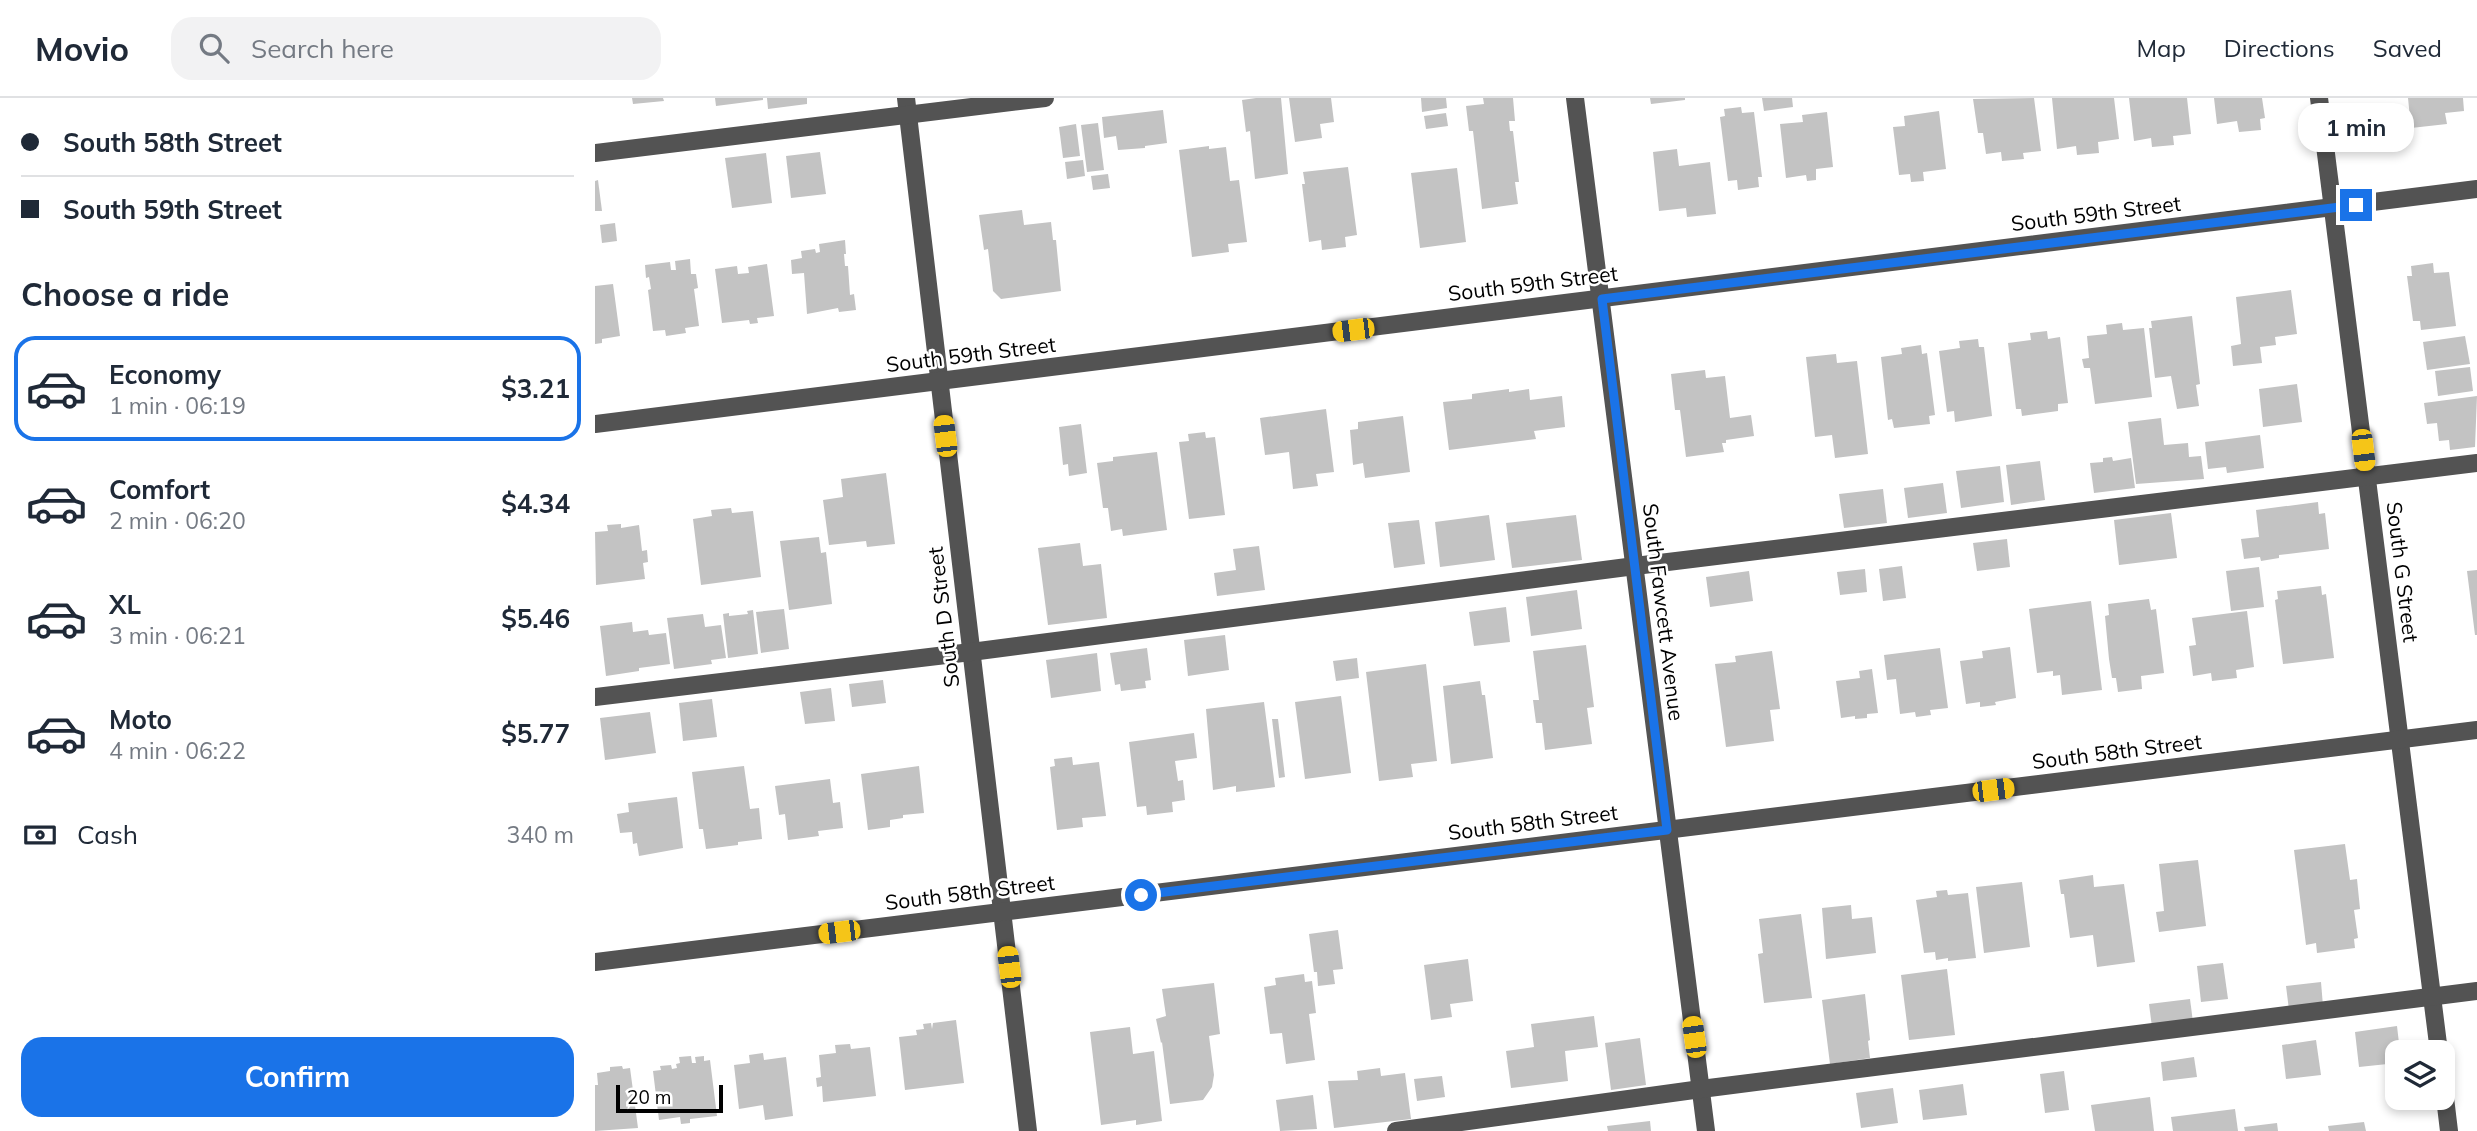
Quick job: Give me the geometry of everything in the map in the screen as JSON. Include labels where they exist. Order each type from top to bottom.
[{"type":"street","points":[[595,153],[907,107],[1045,98]]},
{"type":"street","name":"South Fawcett Avenue","points":[[1575,98],[1706,1131]]},
{"type":"street","name":"South G Street","points":[[2319,98],[2437,1040]]},
{"type":"street","name":"South D Street","points":[[907,107],[1028,1131]]},
{"type":"street","name":"South 59th Street","points":[[595,424],[2477,189]]},
{"type":"street","points":[[595,697],[2477,463]]},
{"type":"street","name":"South 58th Street","points":[[595,962],[2477,730]]},
{"type":"street","points":[[1396,1131],[1701,1089],[2477,991]]},
{"type":"street","points":[[2446,1110],[2449,1131]]},
{"type":"building","points":[[632,98],[663,98],[664,101],[633,104]]},
{"type":"building","points":[[715,98],[763,98],[763,100],[716,106]]},
{"type":"building","points":[[767,98],[807,98],[807,104],[768,109]]},
{"type":"building","points":[[1281,98],[1288,174],[1255,179],[1250,131],[1246,132],[1242,100]]},
{"type":"building","points":[[1289,98],[1331,98],[1334,122],[1320,124],[1322,138],[1295,142]]},
{"type":"building","points":[[1421,98],[1446,98],[1447,108],[1422,112]]},
{"type":"building","points":[[1483,98],[1513,98],[1515,121],[1509,121],[1510,131],[1513,131],[1519,182],[1515,182],[1518,204],[1482,209],[1473,131],[1469,131],[1466,106],[1484,104]]},
{"type":"building","points":[[1650,98],[1685,98],[1685,100],[1651,104]]},
{"type":"building","points":[[1762,98],[1792,98],[1793,107],[1764,111]]},
{"type":"building","points":[[2034,98],[2041,151],[2023,153],[2024,159],[2002,161],[2001,152],[1986,154],[1983,133],[1978,133],[1973,99]]},
{"type":"building","points":[[2052,98],[2114,98],[2119,139],[2098,142],[2099,153],[2077,155],[2076,146],[2057,149]]},
{"type":"building","points":[[2129,98],[2187,98],[2191,134],[2173,136],[2174,145],[2152,147],[2151,138],[2134,141]]},
{"type":"building","points":[[2214,98],[2262,98],[2265,118],[2260,119],[2261,130],[2239,132],[2237,121],[2217,124]]},
{"type":"building","points":[[2408,98],[2463,98],[2464,111],[2445,113],[2447,124],[2411,128]]},
{"type":"building","points":[[1741,107],[1742,113],[1754,112],[1762,177],[1758,177],[1759,187],[1738,190],[1737,180],[1728,181],[1720,117],[1725,116],[1724,109]]},
{"type":"building","points":[[1163,110],[1167,143],[1118,150],[1116,136],[1104,138],[1102,117]]},
{"type":"building","points":[[1939,111],[1946,169],[1923,172],[1924,181],[1911,182],[1910,174],[1899,175],[1893,127],[1905,126],[1904,116]]},
{"type":"building","points":[[1827,112],[1833,167],[1816,169],[1816,180],[1807,181],[1806,175],[1786,178],[1780,124],[1803,122],[1802,115]]},
{"type":"building","points":[[1446,113],[1448,126],[1426,129],[1424,116]]},
{"type":"building","points":[[1098,123],[1104,170],[1087,172],[1081,125]]},
{"type":"building","points":[[1076,124],[1080,156],[1063,158],[1059,127]]},
{"type":"building","points":[[1209,146],[1209,149],[1226,147],[1230,181],[1239,180],[1247,242],[1228,244],[1229,252],[1192,257],[1179,150]]},
{"type":"building","points":[[1677,149],[1679,166],[1710,162],[1716,214],[1687,217],[1686,208],[1659,211],[1653,152]]},
{"type":"building","points":[[820,152],[826,194],[791,198],[786,156]]},
{"type":"building","points":[[766,153],[772,203],[732,208],[725,158]]},
{"type":"building","points":[[1083,160],[1085,176],[1067,179],[1065,162]]},
{"type":"building","points":[[1348,167],[1357,235],[1345,237],[1346,247],[1322,250],[1321,240],[1309,242],[1303,172]]},
{"type":"building","points":[[1457,168],[1466,242],[1420,248],[1411,173]]},
{"type":"building","points":[[1108,174],[1110,188],[1093,190],[1091,176]]},
{"type":"building","points":[[598,180],[602,211],[595,211],[595,181]]},
{"type":"building","points":[[1022,210],[1024,225],[1051,222],[1053,240],[1056,240],[1061,291],[1001,299],[993,291],[988,249],[984,250],[979,215]]},
{"type":"building","points":[[615,223],[617,241],[602,243],[600,225]]},
{"type":"building","points":[[845,240],[845,266],[848,266],[850,295],[854,294],[856,310],[839,312],[838,308],[807,314],[804,273],[792,274],[791,260],[802,258],[801,251],[815,249],[816,253],[820,252],[819,244]]},
{"type":"building","points":[[690,259],[691,274],[696,274],[698,288],[694,289],[699,326],[685,328],[686,333],[666,336],[665,330],[653,331],[648,290],[651,289],[649,277],[646,278],[645,265],[670,262],[671,270],[676,270],[675,261]]},
{"type":"building","points":[[2433,263],[2434,273],[2449,272],[2456,326],[2421,330],[2420,321],[2413,321],[2407,276],[2412,276],[2411,266]]},
{"type":"building","points":[[767,264],[774,316],[757,318],[758,323],[750,324],[749,320],[722,323],[715,269],[737,266],[738,274],[749,273],[748,267]]},
{"type":"building","points":[[613,284],[620,336],[602,339],[602,343],[595,344],[595,286]]},
{"type":"building","points":[[2291,290],[2297,334],[2275,337],[2276,345],[2260,347],[2262,363],[2233,366],[2231,346],[2241,344],[2236,297]]},
{"type":"building","points":[[2192,316],[2200,384],[2196,385],[2199,406],[2177,409],[2171,376],[2155,378],[2149,328],[2152,328],[2151,321]]},
{"type":"building","points":[[2122,323],[2123,330],[2144,328],[2152,397],[2095,404],[2090,368],[2084,368],[2082,359],[2089,358],[2087,336],[2107,334],[2106,325]]},
{"type":"building","points":[[2047,331],[2048,339],[2060,337],[2068,403],[2058,404],[2058,411],[2022,416],[2021,409],[2016,409],[2008,343],[2031,340],[2030,333]]},
{"type":"building","points":[[2465,336],[2470,364],[2427,370],[2423,342]]},
{"type":"building","points":[[1978,339],[1979,347],[1984,347],[1992,416],[1955,422],[1954,411],[1947,412],[1939,351],[1960,348],[1959,341]]},
{"type":"building","points":[[1921,345],[1922,354],[1927,353],[1935,415],[1929,416],[1930,424],[1894,428],[1892,419],[1888,420],[1881,357],[1902,354],[1901,348]]},
{"type":"building","points":[[1836,354],[1837,363],[1857,361],[1868,454],[1835,458],[1832,435],[1815,437],[1806,357]]},
{"type":"building","points":[[2470,367],[2473,391],[2438,396],[2435,371]]},
{"type":"building","points":[[1705,370],[1706,378],[1725,376],[1730,418],[1751,415],[1754,436],[1726,440],[1726,443],[1722,443],[1724,452],[1686,457],[1680,410],[1675,410],[1671,374]]},
{"type":"building","points":[[2297,384],[2302,422],[2263,427],[2259,389]]},
{"type":"building","points":[[1509,389],[1509,392],[1529,389],[1530,400],[1562,396],[1565,427],[1534,431],[1536,439],[1449,450],[1443,402],[1472,399],[1472,394]]},
{"type":"building","points":[[2477,396],[2475,447],[2450,450],[2449,440],[2439,441],[2437,423],[2427,424],[2424,403]]},
{"type":"building","points":[[1326,409],[1334,472],[1316,474],[1318,486],[1293,489],[1289,452],[1265,455],[1260,418]]},
{"type":"building","points":[[1403,416],[1410,472],[1365,478],[1363,463],[1353,465],[1350,430],[1358,429],[1358,422]]},
{"type":"building","points":[[2161,418],[2164,445],[2188,443],[2189,457],[2201,456],[2204,479],[2136,484],[2128,422]]},
{"type":"building","points":[[1081,424],[1087,473],[1069,476],[1068,464],[1063,465],[1059,427]]},
{"type":"building","points":[[1205,432],[1206,438],[1215,437],[1225,515],[1189,519],[1179,442],[1189,441],[1188,434]]},
{"type":"building","points":[[2260,435],[2264,468],[2227,473],[2226,467],[2208,469],[2205,442]]},
{"type":"building","points":[[1157,452],[1167,530],[1123,536],[1122,529],[1111,531],[1108,508],[1103,508],[1097,463],[1113,461],[1113,457]]},
{"type":"building","points":[[2112,457],[2113,461],[2131,458],[2135,488],[2094,493],[2090,463],[2103,462],[2103,458]]},
{"type":"building","points":[[2040,461],[2045,500],[2011,505],[2006,465]]},
{"type":"building","points":[[2000,466],[2004,502],[1961,508],[1956,471]]},
{"type":"building","points":[[886,473],[895,544],[867,547],[866,541],[829,545],[823,500],[843,497],[841,479]]},
{"type":"building","points":[[1943,483],[1947,513],[1908,518],[1904,488]]},
{"type":"building","points":[[1883,489],[1887,523],[1844,528],[1839,494]]},
{"type":"building","points":[[2318,502],[2319,514],[2325,513],[2329,549],[2279,555],[2279,558],[2261,561],[2260,557],[2244,559],[2241,539],[2259,537],[2256,510]]},
{"type":"building","points":[[731,508],[732,513],[753,511],[761,577],[701,585],[693,519],[712,516],[711,510]]},
{"type":"building","points":[[2171,513],[2177,558],[2119,565],[2114,520]]},
{"type":"building","points":[[1489,515],[1495,560],[1440,567],[1435,522]]},
{"type":"building","points":[[1576,515],[1582,560],[1512,568],[1506,523]]},
{"type":"building","points":[[1419,520],[1425,564],[1394,568],[1388,523]]},
{"type":"building","points":[[621,524],[621,528],[639,525],[642,551],[647,550],[648,562],[643,563],[645,579],[596,585],[595,532],[608,531],[607,525]]},
{"type":"building","points":[[819,537],[821,553],[826,552],[832,604],[789,610],[780,541]]},
{"type":"building","points":[[2007,539],[2010,567],[1977,571],[1973,543]]},
{"type":"building","points":[[1080,543],[1083,566],[1101,564],[1107,618],[1048,625],[1038,548]]},
{"type":"building","points":[[1259,546],[1265,590],[1217,596],[1214,573],[1236,570],[1233,549]]},
{"type":"building","points":[[1902,566],[1906,598],[1883,601],[1879,569]]},
{"type":"building","points":[[2259,567],[2264,607],[2231,611],[2226,571]]},
{"type":"building","points":[[1865,569],[1867,592],[1840,595],[1837,572]]},
{"type":"building","points":[[2477,570],[2477,635],[2475,635],[2467,571]]},
{"type":"building","points":[[1749,571],[1753,601],[1710,607],[1706,577]]},
{"type":"building","points":[[2321,586],[2322,595],[2326,594],[2334,658],[2283,664],[2275,600],[2278,599],[2277,591]]},
{"type":"building","points":[[1577,590],[1582,629],[1531,636],[1526,597]]},
{"type":"building","points":[[2149,599],[2151,610],[2156,609],[2164,673],[2141,676],[2142,689],[2118,692],[2116,678],[2112,678],[2109,659],[2105,616],[2109,615],[2108,604]]},
{"type":"building","points":[[2091,601],[2102,690],[2062,695],[2060,675],[2053,676],[2053,671],[2037,673],[2029,609]]},
{"type":"building","points":[[1506,607],[1510,642],[1474,646],[1469,612]]},
{"type":"building","points":[[784,609],[789,649],[761,653],[756,612]]},
{"type":"building","points":[[753,610],[758,654],[728,658],[723,614],[748,614],[747,611]]},
{"type":"building","points":[[2247,611],[2254,667],[2236,670],[2237,678],[2212,681],[2211,673],[2193,676],[2189,646],[2196,645],[2192,618]]},
{"type":"building","points":[[703,614],[705,627],[721,625],[726,658],[711,660],[712,664],[674,669],[667,618]]},
{"type":"building","points":[[632,622],[633,632],[648,630],[649,635],[666,633],[670,664],[606,676],[600,626]]},
{"type":"building","points":[[1225,635],[1229,670],[1188,676],[1184,640]]},
{"type":"building","points":[[1586,645],[1594,707],[1587,708],[1592,744],[1545,750],[1542,723],[1536,723],[1533,700],[1539,700],[1533,651]]},
{"type":"building","points":[[2010,647],[2016,698],[1980,707],[1980,702],[1966,704],[1960,661],[1983,658],[1982,651]]},
{"type":"building","points":[[1147,648],[1151,680],[1145,681],[1146,688],[1121,691],[1120,684],[1115,685],[1110,653]]},
{"type":"building","points":[[1940,648],[1948,708],[1930,710],[1931,715],[1916,717],[1915,712],[1900,714],[1896,679],[1887,680],[1884,655]]},
{"type":"building","points":[[1772,651],[1780,709],[1770,710],[1774,741],[1726,747],[1715,664],[1736,662],[1735,656]]},
{"type":"building","points":[[1097,653],[1101,691],[1051,698],[1046,660]]},
{"type":"building","points":[[1357,658],[1359,678],[1336,681],[1333,661]]},
{"type":"building","points":[[1426,664],[1437,761],[1411,764],[1413,777],[1379,781],[1366,672]]},
{"type":"building","points":[[1872,669],[1878,713],[1867,714],[1867,718],[1841,718],[1836,681],[1860,678],[1859,671]]},
{"type":"building","points":[[883,680],[886,703],[852,707],[849,684]]},
{"type":"building","points":[[1480,681],[1482,695],[1485,695],[1493,758],[1451,764],[1443,686]]},
{"type":"building","points":[[831,688],[835,721],[805,724],[800,692]]},
{"type":"building","points":[[1341,696],[1351,773],[1305,779],[1295,702]]},
{"type":"building","points":[[712,699],[717,737],[683,741],[679,703]]},
{"type":"building","points":[[1264,702],[1275,787],[1236,792],[1236,786],[1213,790],[1206,709]]},
{"type":"building","points":[[650,712],[656,753],[605,760],[600,718]]},
{"type":"building","points":[[1272,719],[1278,719],[1285,777],[1279,778]]},
{"type":"building","points":[[1194,733],[1197,758],[1175,761],[1178,781],[1183,780],[1185,800],[1172,802],[1173,812],[1147,815],[1146,806],[1137,807],[1129,742]]},
{"type":"building","points":[[1072,757],[1073,765],[1099,762],[1106,816],[1082,818],[1083,827],[1057,830],[1050,767],[1055,766],[1054,759]]},
{"type":"building","points":[[744,766],[750,809],[759,808],[762,839],[706,849],[703,829],[699,829],[692,772]]},
{"type":"building","points":[[919,766],[924,813],[903,815],[903,818],[890,820],[890,827],[868,830],[861,774]]},
{"type":"building","points":[[830,779],[833,803],[840,802],[843,828],[818,831],[819,836],[788,840],[785,814],[779,815],[775,786]]},
{"type":"building","points":[[677,797],[683,848],[639,856],[637,843],[633,844],[632,832],[620,833],[617,814],[629,812],[628,803]]},
{"type":"building","points":[[2345,844],[2350,880],[2357,879],[2360,909],[2354,910],[2358,938],[2354,939],[2355,948],[2317,953],[2316,943],[2306,945],[2294,850]]},
{"type":"building","points":[[2198,860],[2206,926],[2159,932],[2156,912],[2164,911],[2159,864]]},
{"type":"building","points":[[2093,875],[2094,887],[2124,884],[2135,962],[2097,967],[2093,935],[2070,938],[2064,894],[2061,894],[2059,880]]},
{"type":"building","points":[[2022,882],[2030,947],[1984,953],[1976,887]]},
{"type":"building","points":[[1947,890],[1948,895],[1968,893],[1976,958],[1936,960],[1935,952],[1924,953],[1916,900],[1937,897],[1936,891]]},
{"type":"building","points":[[1851,905],[1852,919],[1872,917],[1876,953],[1826,959],[1822,908]]},
{"type":"building","points":[[1801,914],[1812,998],[1764,1003],[1758,954],[1763,953],[1759,919]]},
{"type":"building","points":[[1338,930],[1343,969],[1333,970],[1335,984],[1318,986],[1309,934]]},
{"type":"building","points":[[1468,959],[1473,1001],[1450,1004],[1452,1017],[1431,1020],[1424,965]]},
{"type":"building","points":[[2223,963],[2228,999],[2201,1002],[2197,966]]},
{"type":"building","points":[[1947,969],[1955,1035],[1909,1040],[1901,975]]},
{"type":"building","points":[[1304,974],[1305,982],[1312,981],[1316,1013],[1309,1014],[1315,1060],[1286,1064],[1282,1033],[1270,1034],[1264,987],[1276,985],[1275,978]]},
{"type":"building","points":[[2321,982],[2323,1006],[2289,1010],[2286,986]]},
{"type":"building","points":[[1214,983],[1220,1034],[1209,1036],[1214,1075],[1212,1087],[1203,1100],[1170,1104],[1162,1042],[1156,1019],[1166,1016],[1162,989]]},
{"type":"building","points":[[1865,994],[1870,1058],[1830,1064],[1822,1000]]},
{"type":"building","points":[[2190,999],[2193,1022],[2152,1027],[2149,1004]]},
{"type":"building","points":[[1594,1016],[1598,1047],[1565,1051],[1568,1081],[1511,1088],[1506,1051],[1534,1047],[1531,1024]]},
{"type":"building","points":[[956,1020],[964,1083],[905,1090],[899,1037],[917,1035],[916,1030],[924,1029],[923,1024],[931,1023],[932,1029],[933,1023]]},
{"type":"building","points":[[2397,1026],[2399,1040],[2385,1040],[2385,1064],[2359,1067],[2355,1032]]},
{"type":"building","points":[[1130,1027],[1133,1054],[1154,1051],[1162,1121],[1136,1125],[1136,1120],[1101,1125],[1090,1032]]},
{"type":"building","points":[[1640,1038],[1646,1085],[1611,1090],[1605,1043]]},
{"type":"building","points":[[2316,1040],[2321,1075],[2286,1079],[2282,1045]]},
{"type":"building","points":[[850,1044],[851,1049],[870,1047],[876,1096],[823,1102],[822,1086],[817,1087],[816,1078],[821,1077],[819,1055],[836,1053],[835,1045]]},
{"type":"building","points":[[763,1053],[764,1060],[786,1057],[793,1116],[765,1120],[763,1105],[739,1109],[734,1065],[750,1063],[749,1055]]},
{"type":"building","points":[[691,1056],[692,1063],[696,1063],[695,1057],[704,1056],[704,1061],[710,1060],[717,1116],[690,1119],[690,1123],[681,1124],[680,1117],[659,1120],[653,1071],[661,1070],[660,1066],[671,1065],[672,1069],[677,1068],[679,1057]]},
{"type":"building","points":[[2194,1057],[2197,1077],[2163,1081],[2161,1062]]},
{"type":"building","points":[[622,1066],[623,1069],[630,1068],[638,1128],[595,1131],[597,1073],[610,1071],[610,1067]]},
{"type":"building","points":[[1380,1068],[1381,1076],[1405,1073],[1411,1119],[1334,1128],[1328,1081],[1358,1080],[1357,1071]]},
{"type":"building","points":[[2064,1071],[2069,1110],[2045,1113],[2040,1074]]},
{"type":"building","points":[[1442,1076],[1445,1097],[1417,1101],[1414,1079]]},
{"type":"building","points":[[1963,1084],[1967,1115],[1923,1120],[1919,1090]]},
{"type":"building","points":[[1893,1088],[1898,1123],[1861,1128],[1856,1093]]},
{"type":"building","points":[[1313,1095],[1317,1129],[1280,1131],[1276,1100]]},
{"type":"building","points":[[2150,1097],[2154,1131],[2095,1131],[2091,1105]]},
{"type":"building","points":[[2235,1109],[2238,1131],[2173,1131],[2171,1117]]},
{"type":"building","points":[[1650,1121],[1651,1131],[1608,1131],[1607,1126]]},
{"type":"building","points":[[2364,1122],[2366,1131],[2329,1131],[2328,1126]]},
{"type":"building","points":[[2277,1123],[2278,1131],[2245,1131],[2244,1127]]},
{"type":"route","points":[[1141,895],[1667,830],[1602,299],[2356,205]]}]
